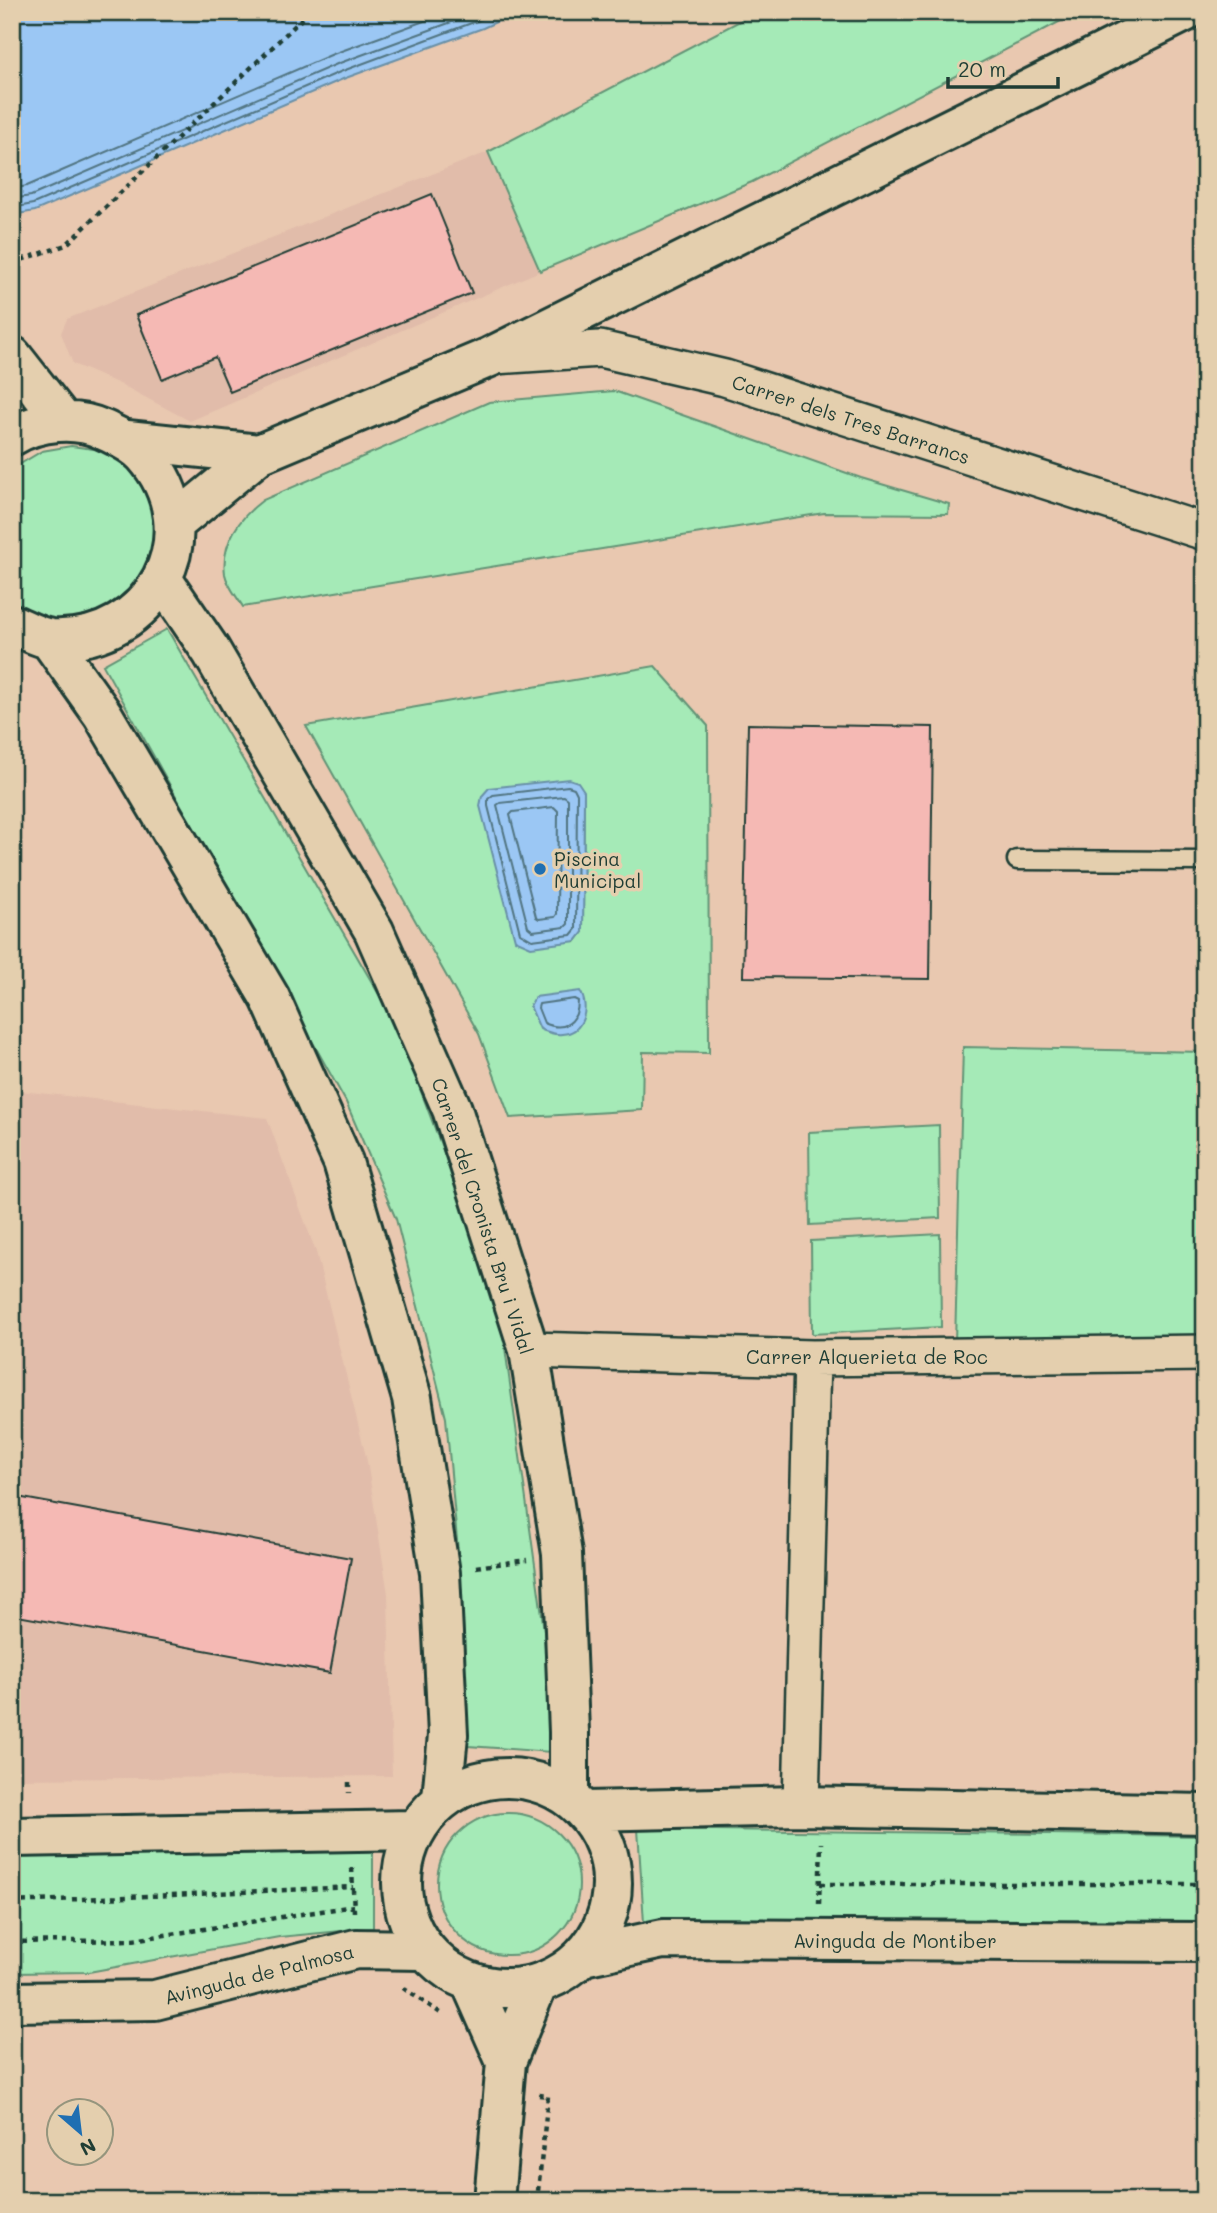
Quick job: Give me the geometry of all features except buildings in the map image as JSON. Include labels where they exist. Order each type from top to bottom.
[{"type":"street","points":[[175,523],[259,454],[490,357],[1185,12]]},
{"type":"street","name":"Carrer dels Tres Barrancs","points":[[490,357],[600,349],[725,378],[1205,532]]},
{"type":"street","points":[[12,356],[63,421]]},
{"type":"street","points":[[12,436],[26,428],[63,421],[92,425],[127,440],[259,454]]},
{"type":"street","points":[[12,624],[49,639],[87,637],[120,625],[149,600],[162,579],[174,538],[175,523],[165,488],[144,456],[127,440]]},
{"type":"street","name":"Carrer del Cronista Bru i Vidal","points":[[162,579],[211,652],[374,931],[452,1109],[529,1350],[562,1554],[569,1731],[578,1803]]},
{"type":"street","points":[[49,639],[103,715],[270,998],[343,1162],[412,1398],[440,1573],[448,1735],[442,1798]]},
{"type":"street","name":"Carrer Alquerieta de Roc","points":[[529,1350],[812,1357],[1205,1353]]},
{"type":"street","points":[[811,1807],[812,1357]]},
{"type":"street","points":[[578,1803],[611,1857],[611,1908],[587,1955],[537,1986],[505,1991],[472,1985],[422,1950],[399,1891],[413,1830],[442,1798],[483,1779],[528,1778],[578,1803],[1205,1814]]},
{"type":"street","points":[[12,1837],[413,1830]]},
{"type":"street","name":"Avinguda de Montiber","points":[[587,1955],[663,1939],[1205,1942]]},
{"type":"street","name":"Avinguda de Palmosa","points":[[12,2002],[155,2000],[356,1949],[422,1950]]},
{"type":"street","points":[[472,1985],[506,2062]]},
{"type":"street","points":[[494,2201],[506,2062],[537,1986]]},
{"type":"lane","points":[[1017,860],[1205,861]]},
{"type":"path","points":[[12,263],[66,245],[309,12]]},
{"type":"path","points":[[440,1573],[562,1554]]},
{"type":"path","points":[[811,1807],[820,1884],[818,1940]]},
{"type":"path","points":[[820,1884],[1205,1884]]},
{"type":"path","points":[[12,1902],[353,1888]]},
{"type":"path","points":[[12,1942],[133,1940],[354,1906]]},
{"type":"shaded area","points":[[488,152],[540,271],[190,421],[122,385],[73,364],[61,333],[67,319]]},
{"type":"shaded area","points":[[12,1090],[267,1118],[316,1252],[367,1461],[388,1594],[392,1776],[12,1779]]},
{"type":"green space","points":[[757,12],[1078,12],[752,182],[540,271],[488,152]]},
{"type":"green space","points":[[614,391],[861,478],[949,504],[948,514],[824,513],[243,607],[228,582],[225,563],[229,541],[247,514],[263,500],[489,402]]},
{"type":"green space","points":[[71,446],[101,450],[127,464],[148,487],[159,515],[152,574],[109,615],[52,621],[26,610],[12,599],[12,469],[42,451]]},
{"type":"green space","points":[[167,629],[395,1022],[498,1297],[544,1630],[551,1752],[468,1746],[462,1596],[446,1418],[396,1219],[346,1102],[103,665]]},
{"type":"green space","points":[[655,666],[708,726],[709,1053],[643,1052],[642,1110],[510,1118],[479,1034],[306,726]],"holes":[[[584,791],[583,932],[576,941]]]},
{"type":"green space","points":[[963,1047],[1205,1052],[1205,1338],[955,1342]]},
{"type":"green space","points":[[939,1125],[940,1218],[810,1225],[809,1132]]},
{"type":"green space","points":[[940,1234],[941,1327],[812,1334],[811,1241]]},
{"type":"green space","points":[[508,1813],[535,1819],[558,1834],[573,1857],[579,1884],[573,1911],[558,1934],[535,1949],[508,1955],[481,1949],[458,1934],[443,1911],[437,1884],[443,1857],[458,1834],[481,1819]]},
{"type":"green space","points":[[638,1829],[1205,1836],[1205,1925],[644,1923]]},
{"type":"green space","points":[[373,1850],[373,1928],[279,1937],[89,1972],[12,1973],[12,1853]]},
{"type":"water","points":[[12,12],[518,12],[483,28],[343,79],[35,211],[12,215]]},
{"type":"water","name":"Piscina Municipal","points":[[569,779],[578,782],[584,791],[583,932],[576,941],[531,947],[515,940],[480,806],[482,796],[489,788]]},
{"type":"water","points":[[580,991],[585,1004],[583,1018],[576,1029],[570,1033],[559,1034],[540,1029],[530,1006],[535,997]]},
{"type":"place","name":"Piscina Municipal","points":[[540,869]]}]
